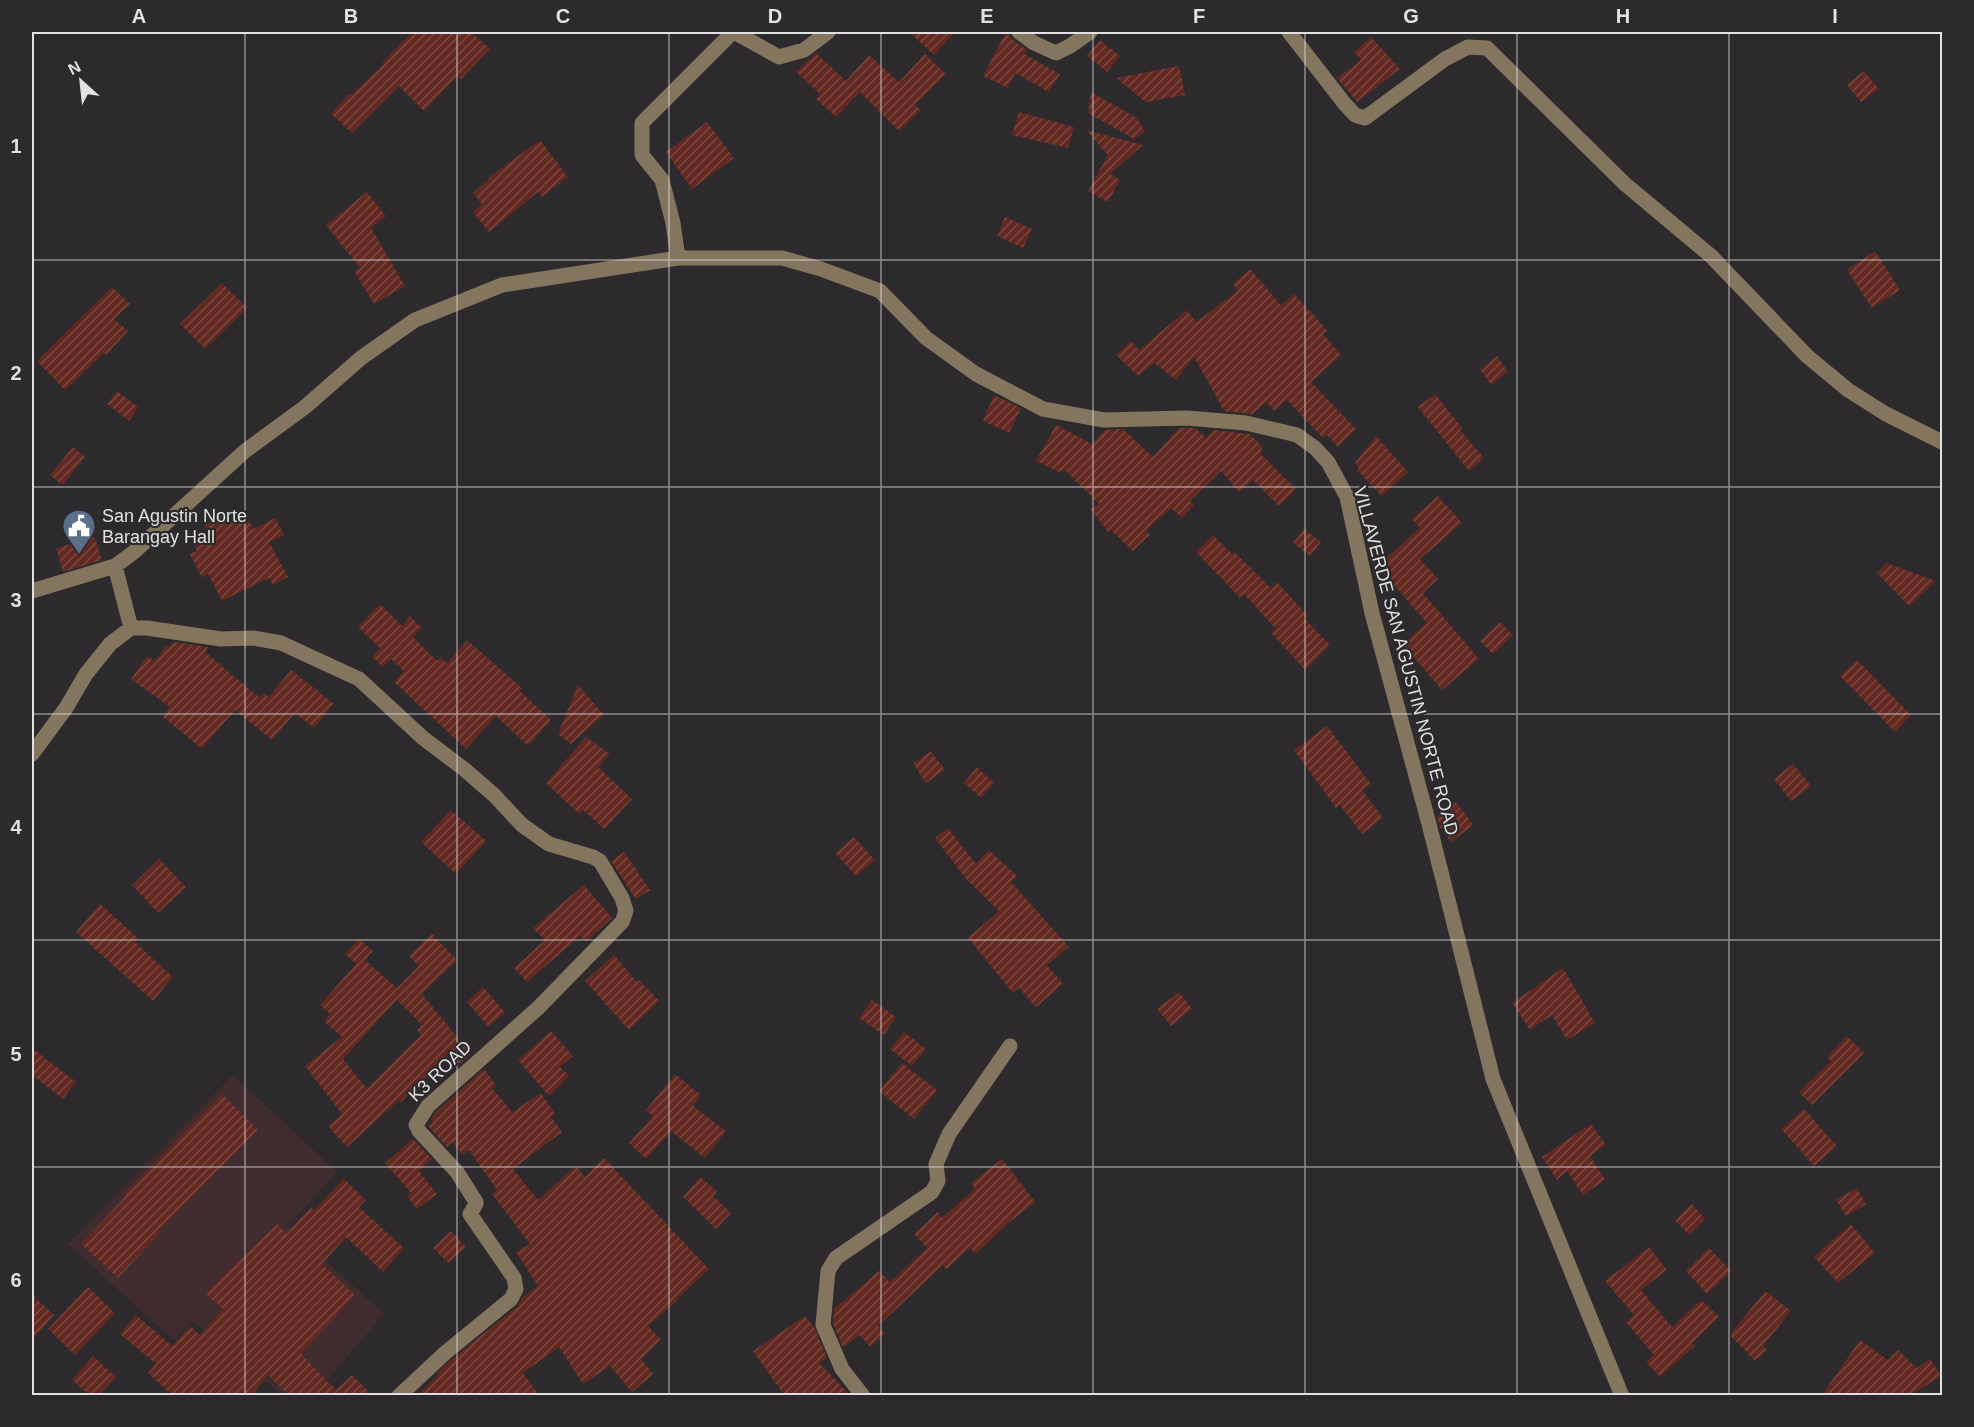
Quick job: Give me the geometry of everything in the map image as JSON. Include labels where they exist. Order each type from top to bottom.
[{"type":"street","points":[[678,258],[673,223],[662,180],[642,155],[642,123],[734,32],[779,57],[804,50],[828,32]]},
{"type":"street","points":[[1019,32],[1034,43],[1056,53],[1090,32]]},
{"type":"street","points":[[1289,32],[1344,103],[1355,115],[1365,118],[1445,58],[1468,47],[1487,48],[1625,184],[1711,256],[1806,356],[1848,390],[1886,414],[1942,442]]},
{"type":"street","name":"VILLAVERDE SAN AGUSTIN NORTE ROAD","points":[[32,591],[115,566],[134,552],[245,451],[305,407],[361,358],[415,320],[502,285],[678,258],[782,258],[821,269],[880,291],[926,338],[976,374],[1043,410],[1104,420],[1187,418],[1265,427],[1297,435],[1315,448],[1328,462],[1347,497],[1372,614],[1429,824],[1494,1079],[1622,1395]]},
{"type":"street","points":[[32,754],[66,708],[86,674],[110,644],[130,628],[115,566]]},
{"type":"street","name":"K3 ROAD","points":[[130,628],[147,628],[220,639],[253,638],[281,643],[359,679],[423,738],[494,795],[522,825],[549,844],[600,861],[622,898],[626,910],[622,922],[537,1008],[428,1106],[417,1121],[418,1131],[457,1172],[476,1203],[470,1214],[514,1278],[516,1289],[511,1299],[445,1353],[399,1395]]},
{"type":"street","points":[[863,1395],[842,1369],[822,1325],[828,1271],[836,1258],[932,1192],[938,1180],[936,1164],[949,1134],[1010,1046]]},
{"type":"shaded area","points":[[233,1075],[337,1172],[288,1226],[384,1314],[314,1395],[282,1395],[192,1321],[173,1340],[68,1244]]},
{"type":"building","points":[[412,32],[471,32],[490,49],[461,79],[458,76],[424,111],[399,86],[352,133],[331,114],[349,94],[351,95],[384,64],[382,63]]},
{"type":"building","points":[[909,32],[955,32],[934,55]]},
{"type":"building","points":[[1006,32],[1027,50],[1024,54],[1060,74],[1049,92],[1015,73],[1008,88],[983,76]]},
{"type":"building","points":[[1371,37],[1400,69],[1357,102],[1337,78],[1361,60],[1354,52]]},
{"type":"building","points":[[1100,40],[1120,56],[1107,72],[1087,56]]},
{"type":"building","points":[[816,53],[846,81],[869,55],[899,82],[925,54],[946,74],[915,105],[921,110],[899,131],[860,92],[836,117],[816,99],[820,94],[796,72]]},
{"type":"building","points":[[1179,66],[1185,95],[1146,102],[1116,78]]},
{"type":"building","points":[[1864,71],[1879,89],[1861,102],[1847,85]]},
{"type":"building","points":[[1091,92],[1137,118],[1145,132],[1134,139],[1088,113]]},
{"type":"building","points":[[1019,112],[1074,127],[1068,148],[1012,135]]},
{"type":"building","points":[[707,122],[734,158],[692,189],[666,152]]},
{"type":"building","points":[[1086,130],[1143,145],[1110,174],[1120,180],[1108,202],[1088,191],[1108,155]]},
{"type":"building","points":[[540,140],[568,177],[542,197],[538,192],[489,232],[473,212],[482,204],[473,193],[488,178]]},
{"type":"building","points":[[367,192],[386,216],[371,228],[405,286],[374,304],[354,271],[360,268],[326,225]]},
{"type":"building","points":[[1005,217],[1032,229],[1023,248],[997,236]]},
{"type":"building","points":[[1875,251],[1900,290],[1872,308],[1847,270]]},
{"type":"building","points":[[1250,269],[1281,305],[1294,294],[1327,330],[1323,334],[1341,355],[1311,382],[1356,429],[1338,447],[1327,435],[1323,438],[1287,400],[1274,411],[1267,402],[1252,414],[1224,411],[1194,357],[1176,380],[1154,363],[1138,376],[1116,355],[1131,341],[1139,350],[1187,310],[1196,322],[1238,291],[1233,284]]},
{"type":"building","points":[[222,283],[247,308],[205,349],[180,324]]},
{"type":"building","points":[[112,287],[130,304],[114,319],[128,331],[106,355],[104,353],[65,390],[37,361]]},
{"type":"building","points":[[1497,356],[1508,372],[1491,385],[1480,369]]},
{"type":"building","points":[[117,391],[138,407],[129,421],[107,404]]},
{"type":"building","points":[[1435,394],[1462,428],[1460,430],[1484,458],[1469,471],[1418,407]]},
{"type":"building","points":[[994,395],[1021,408],[1009,433],[983,421]]},
{"type":"building","points":[[1056,425],[1092,444],[1105,430],[1123,429],[1153,457],[1179,428],[1195,428],[1206,438],[1213,430],[1249,434],[1262,446],[1261,454],[1296,489],[1279,506],[1253,480],[1239,492],[1221,471],[1190,501],[1194,505],[1182,518],[1171,508],[1146,531],[1150,535],[1133,551],[1111,530],[1108,532],[1091,510],[1099,504],[1064,469],[1061,473],[1036,461]]},
{"type":"building","points":[[1376,436],[1408,472],[1382,496],[1357,470],[1359,468],[1355,463]]},
{"type":"building","points":[[73,447],[85,457],[63,485],[50,475]]},
{"type":"building","points":[[1438,496],[1462,523],[1420,559],[1438,579],[1423,593],[1479,659],[1442,690],[1402,644],[1427,623],[1377,566],[1420,528],[1412,519]]},
{"type":"building","points":[[228,513],[231,520],[245,513],[253,529],[275,518],[284,535],[269,542],[288,577],[273,585],[269,578],[222,601],[208,574],[202,578],[190,554],[197,551],[192,541],[208,534],[204,525]]},
{"type":"building","points":[[1304,529],[1321,542],[1310,556],[1293,543]]},
{"type":"building","points":[[1213,535],[1271,588],[1277,582],[1308,616],[1305,619],[1330,645],[1305,670],[1271,633],[1276,629],[1244,594],[1240,598],[1196,552]]},
{"type":"building","name":"San Agustin Norte Barangay Hall","points":[[95,537],[102,560],[63,572],[56,548]]},
{"type":"building","points":[[1886,563],[1936,581],[1909,606],[1877,573]]},
{"type":"building","points":[[380,604],[402,626],[410,616],[422,628],[413,637],[437,661],[441,658],[447,663],[467,640],[522,688],[520,691],[551,720],[528,746],[496,716],[466,749],[394,682],[404,671],[391,659],[383,667],[372,657],[380,648],[358,627]]},
{"type":"building","points":[[1500,622],[1513,635],[1493,654],[1480,641]]},
{"type":"building","points":[[174,642],[208,647],[205,652],[260,698],[264,693],[269,697],[291,670],[334,704],[314,728],[295,713],[272,740],[235,710],[202,749],[162,716],[170,707],[131,679],[147,656],[155,661],[166,645],[169,647]]},
{"type":"building","points":[[1857,660],[1911,715],[1895,732],[1840,676]]},
{"type":"building","points":[[578,685],[604,715],[571,744],[558,734]]},
{"type":"building","points":[[1327,726],[1371,784],[1362,790],[1383,818],[1362,834],[1340,805],[1336,808],[1294,750]]},
{"type":"building","points":[[586,737],[610,754],[598,767],[632,799],[604,829],[583,810],[579,814],[546,783]]},
{"type":"building","points":[[931,751],[945,770],[926,783],[913,763]]},
{"type":"building","points":[[1793,764],[1811,786],[1791,801],[1774,779]]},
{"type":"building","points":[[977,767],[994,783],[981,798],[964,783]]},
{"type":"building","points":[[1456,802],[1473,825],[1451,842],[1440,827],[1437,816]]},
{"type":"building","points":[[451,810],[486,841],[456,874],[421,842]]},
{"type":"building","points":[[948,828],[976,864],[989,850],[1017,876],[1011,882],[1069,947],[1047,965],[1063,984],[1036,1007],[1019,988],[1013,993],[968,938],[999,911],[967,880],[935,838]]},
{"type":"building","points":[[854,837],[875,860],[856,876],[835,853]]},
{"type":"building","points":[[624,852],[650,890],[636,899],[611,861]]},
{"type":"building","points":[[159,859],[186,887],[158,913],[132,885]]},
{"type":"building","points":[[584,885],[612,918],[586,942],[580,936],[527,982],[514,968],[545,940],[533,928]]},
{"type":"building","points":[[100,904],[138,938],[135,942],[173,977],[153,1001],[76,932]]},
{"type":"building","points":[[432,934],[457,960],[422,994],[471,1054],[460,1064],[449,1053],[401,1102],[399,1100],[347,1147],[328,1126],[342,1114],[305,1066],[342,1037],[324,1021],[330,1014],[320,1005],[356,964],[345,954],[359,939],[373,951],[365,960],[397,988],[419,966],[409,956]],"holes":[[[397,1000],[422,1025],[417,1030],[421,1035],[367,1089],[343,1059]]]},
{"type":"building","points":[[614,955],[637,982],[639,980],[659,1001],[629,1030],[585,981]]},
{"type":"building","points":[[1563,968],[1595,1023],[1567,1040],[1552,1015],[1530,1030],[1512,1003]]},
{"type":"building","points":[[483,987],[505,1012],[489,1027],[467,1002]]},
{"type":"building","points":[[1179,992],[1192,1009],[1171,1026],[1157,1009]]},
{"type":"building","points":[[872,1000],[896,1017],[884,1035],[859,1018]]},
{"type":"building","points":[[551,1031],[573,1056],[560,1067],[569,1076],[549,1096],[518,1060]]},
{"type":"building","points":[[904,1032],[926,1049],[912,1066],[890,1049]]},
{"type":"building","points":[[1847,1036],[1864,1053],[1812,1105],[1799,1092],[1831,1061],[1827,1057]]},
{"type":"building","points":[[32,1048],[76,1082],[63,1099],[32,1075]]},
{"type":"building","points":[[902,1063],[937,1090],[914,1119],[879,1091]]},
{"type":"building","points":[[484,1069],[496,1085],[492,1088],[512,1112],[541,1093],[555,1114],[551,1117],[562,1132],[513,1169],[538,1200],[576,1166],[585,1177],[604,1158],[709,1269],[648,1326],[661,1340],[641,1359],[653,1374],[632,1392],[610,1366],[583,1384],[559,1347],[523,1373],[539,1395],[417,1395],[439,1375],[437,1373],[451,1360],[517,1307],[523,1297],[538,1286],[516,1252],[530,1244],[492,1194],[497,1190],[469,1150],[463,1155],[452,1142],[447,1147],[428,1126],[433,1122],[431,1119],[436,1112]]},
{"type":"building","points":[[675,1074],[701,1095],[693,1106],[726,1131],[705,1158],[671,1131],[646,1159],[629,1143],[653,1116],[646,1110]]},
{"type":"building","points":[[222,1094],[258,1130],[158,1232],[159,1234],[118,1278],[81,1244],[126,1196],[124,1194]]},
{"type":"building","points":[[1804,1109],[1837,1146],[1814,1166],[1781,1129]]},
{"type":"building","points":[[1591,1124],[1606,1145],[1590,1156],[1605,1180],[1583,1195],[1567,1171],[1557,1180],[1542,1157]]},
{"type":"building","points":[[413,1139],[432,1159],[419,1171],[437,1194],[417,1209],[407,1196],[411,1193],[385,1163]]},
{"type":"building","points":[[1002,1159],[1035,1202],[1007,1224],[976,1254],[970,1248],[946,1269],[943,1265],[878,1326],[885,1334],[870,1347],[860,1335],[843,1347],[833,1323],[834,1309],[879,1271],[890,1282],[927,1248],[914,1234],[938,1212],[942,1218],[975,1189],[971,1183]]},
{"type":"building","points":[[700,1177],[717,1191],[713,1196],[731,1213],[716,1229],[683,1197]]},
{"type":"building","points":[[344,1179],[366,1200],[359,1207],[404,1248],[383,1272],[346,1237],[322,1264],[355,1295],[301,1354],[336,1390],[352,1375],[372,1395],[288,1395],[268,1374],[253,1395],[172,1395],[148,1373],[156,1364],[120,1334],[136,1315],[172,1346],[190,1326],[200,1335],[223,1309],[205,1293],[277,1224],[287,1233],[311,1207],[314,1210]]},
{"type":"building","points":[[1857,1188],[1866,1204],[1846,1216],[1836,1200]]},
{"type":"building","points":[[1692,1204],[1705,1219],[1689,1235],[1675,1220]]},
{"type":"building","points":[[1851,1224],[1875,1253],[1838,1283],[1814,1257]]},
{"type":"building","points":[[451,1231],[466,1247],[448,1263],[433,1248]]},
{"type":"building","points":[[1649,1247],[1667,1270],[1641,1290],[1672,1327],[1701,1300],[1719,1317],[1692,1343],[1695,1346],[1660,1377],[1646,1362],[1654,1355],[1626,1322],[1634,1315],[1605,1281]]},
{"type":"building","points":[[1709,1248],[1731,1271],[1707,1294],[1686,1271]]},
{"type":"building","points":[[88,1287],[115,1313],[75,1355],[48,1329]]},
{"type":"building","points":[[1765,1291],[1791,1311],[1763,1346],[1767,1350],[1755,1361],[1730,1335]]},
{"type":"building","points":[[32,1295],[54,1315],[32,1340]]},
{"type":"building","points":[[805,1316],[814,1327],[827,1358],[819,1363],[850,1395],[784,1395],[753,1351]]},
{"type":"building","points":[[1860,1340],[1888,1360],[1898,1350],[1917,1368],[1930,1359],[1941,1376],[1911,1395],[1822,1395]]},
{"type":"building","points":[[93,1356],[116,1377],[99,1395],[89,1395],[72,1380]]},
{"type":"place","name":"San Agustin Norte Barangay Hall","points":[[79,555]]}]
